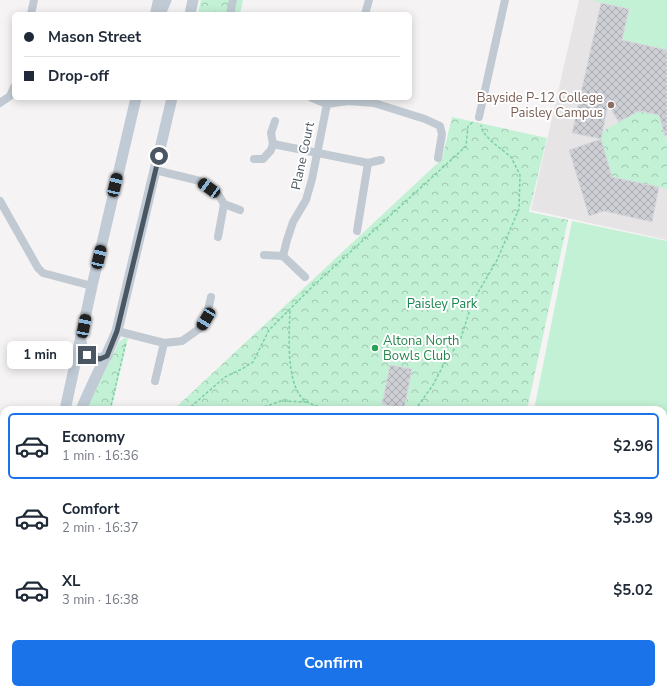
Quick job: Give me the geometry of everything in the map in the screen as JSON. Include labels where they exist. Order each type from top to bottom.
[{"type":"street","points":[[31,12],[34,0]]},
{"type":"street","points":[[154,12],[157,0]]},
{"type":"street","points":[[161,12],[166,0]]},
{"type":"street","points":[[190,12],[193,0]]},
{"type":"street","points":[[230,12],[233,0]]},
{"type":"street","points":[[366,12],[369,0]]},
{"type":"street","points":[[479,117],[505,0]]},
{"type":"street","points":[[0,103],[10,96],[12,92]]},
{"type":"street","points":[[66,406],[136,100]]},
{"type":"street","points":[[83,406],[90,387],[122,332],[155,170],[172,100]]},
{"type":"street","points":[[317,100],[327,104],[344,100],[374,103],[426,119],[440,126],[442,134],[438,158]]},
{"type":"street","name":"Plane Court","points":[[284,256],[293,222],[306,200],[312,179],[327,104]]},
{"type":"street","points":[[254,159],[263,160],[271,150],[273,144],[272,133],[275,121]]},
{"type":"street","points":[[273,144],[368,163],[381,160]]},
{"type":"street","points":[[357,231],[368,163]]},
{"type":"street","points":[[155,170],[200,181],[218,194],[224,204],[240,210]]},
{"type":"street","points":[[0,201],[38,268],[43,273],[92,286]]},
{"type":"street","points":[[218,237],[224,204]]},
{"type":"street","points":[[264,256],[284,256],[305,277]]},
{"type":"street","points":[[122,332],[164,343],[182,341],[200,329],[206,319],[211,297]]},
{"type":"street","points":[[81,339],[83,352],[87,355],[100,359],[107,356]]},
{"type":"street","points":[[156,382],[164,343]]},
{"type":"path","points":[[192,406],[225,377],[253,362],[269,330],[290,311],[312,287],[466,146],[468,126],[479,117],[483,132],[491,141],[511,157],[520,175],[519,208],[497,260],[472,303],[460,341],[445,362],[433,385],[417,406]]},
{"type":"path","points":[[290,311],[289,344],[292,378],[302,398],[308,403]]},
{"type":"path","points":[[111,406],[122,332]]},
{"type":"path","points":[[267,406],[281,401],[308,403],[317,406]]},
{"type":"shaded area","name":"Bayside P-12 College Paisley Campus","points":[[579,0],[667,0],[667,240],[531,210]]},
{"type":"green space","points":[[201,0],[243,0],[240,12],[198,12]]},
{"type":"green space","points":[[667,0],[667,50],[622,40],[629,9],[595,1]]},
{"type":"green space","points":[[639,111],[659,115],[667,143],[667,189],[612,177],[601,139],[603,131]]},
{"type":"green space","name":"Paisley Park","points":[[452,117],[547,138],[529,212],[568,220],[528,406],[177,406],[442,159]]},
{"type":"green space","points":[[572,221],[667,241],[667,406],[535,406]]},
{"type":"green space","points":[[124,338],[128,338],[112,406],[88,406],[119,342]]},
{"type":"building","points":[[601,3],[629,9],[622,40],[667,50],[667,136],[665,136],[659,115],[639,111],[619,122],[608,105],[601,139],[572,133]]},
{"type":"building","points":[[601,139],[612,177],[659,187],[652,222],[604,211],[589,216],[569,150]]},
{"type":"building","points":[[390,365],[412,369],[405,406],[391,406],[382,404]]},
{"type":"place","name":"Bayside P-12 College Paisley Campus","points":[[611,105]]},
{"type":"place","name":"Altona North Bowls Club","points":[[375,348]]},
{"type":"route","points":[[87,355],[100,359],[107,356],[117,331],[159,156]]}]
